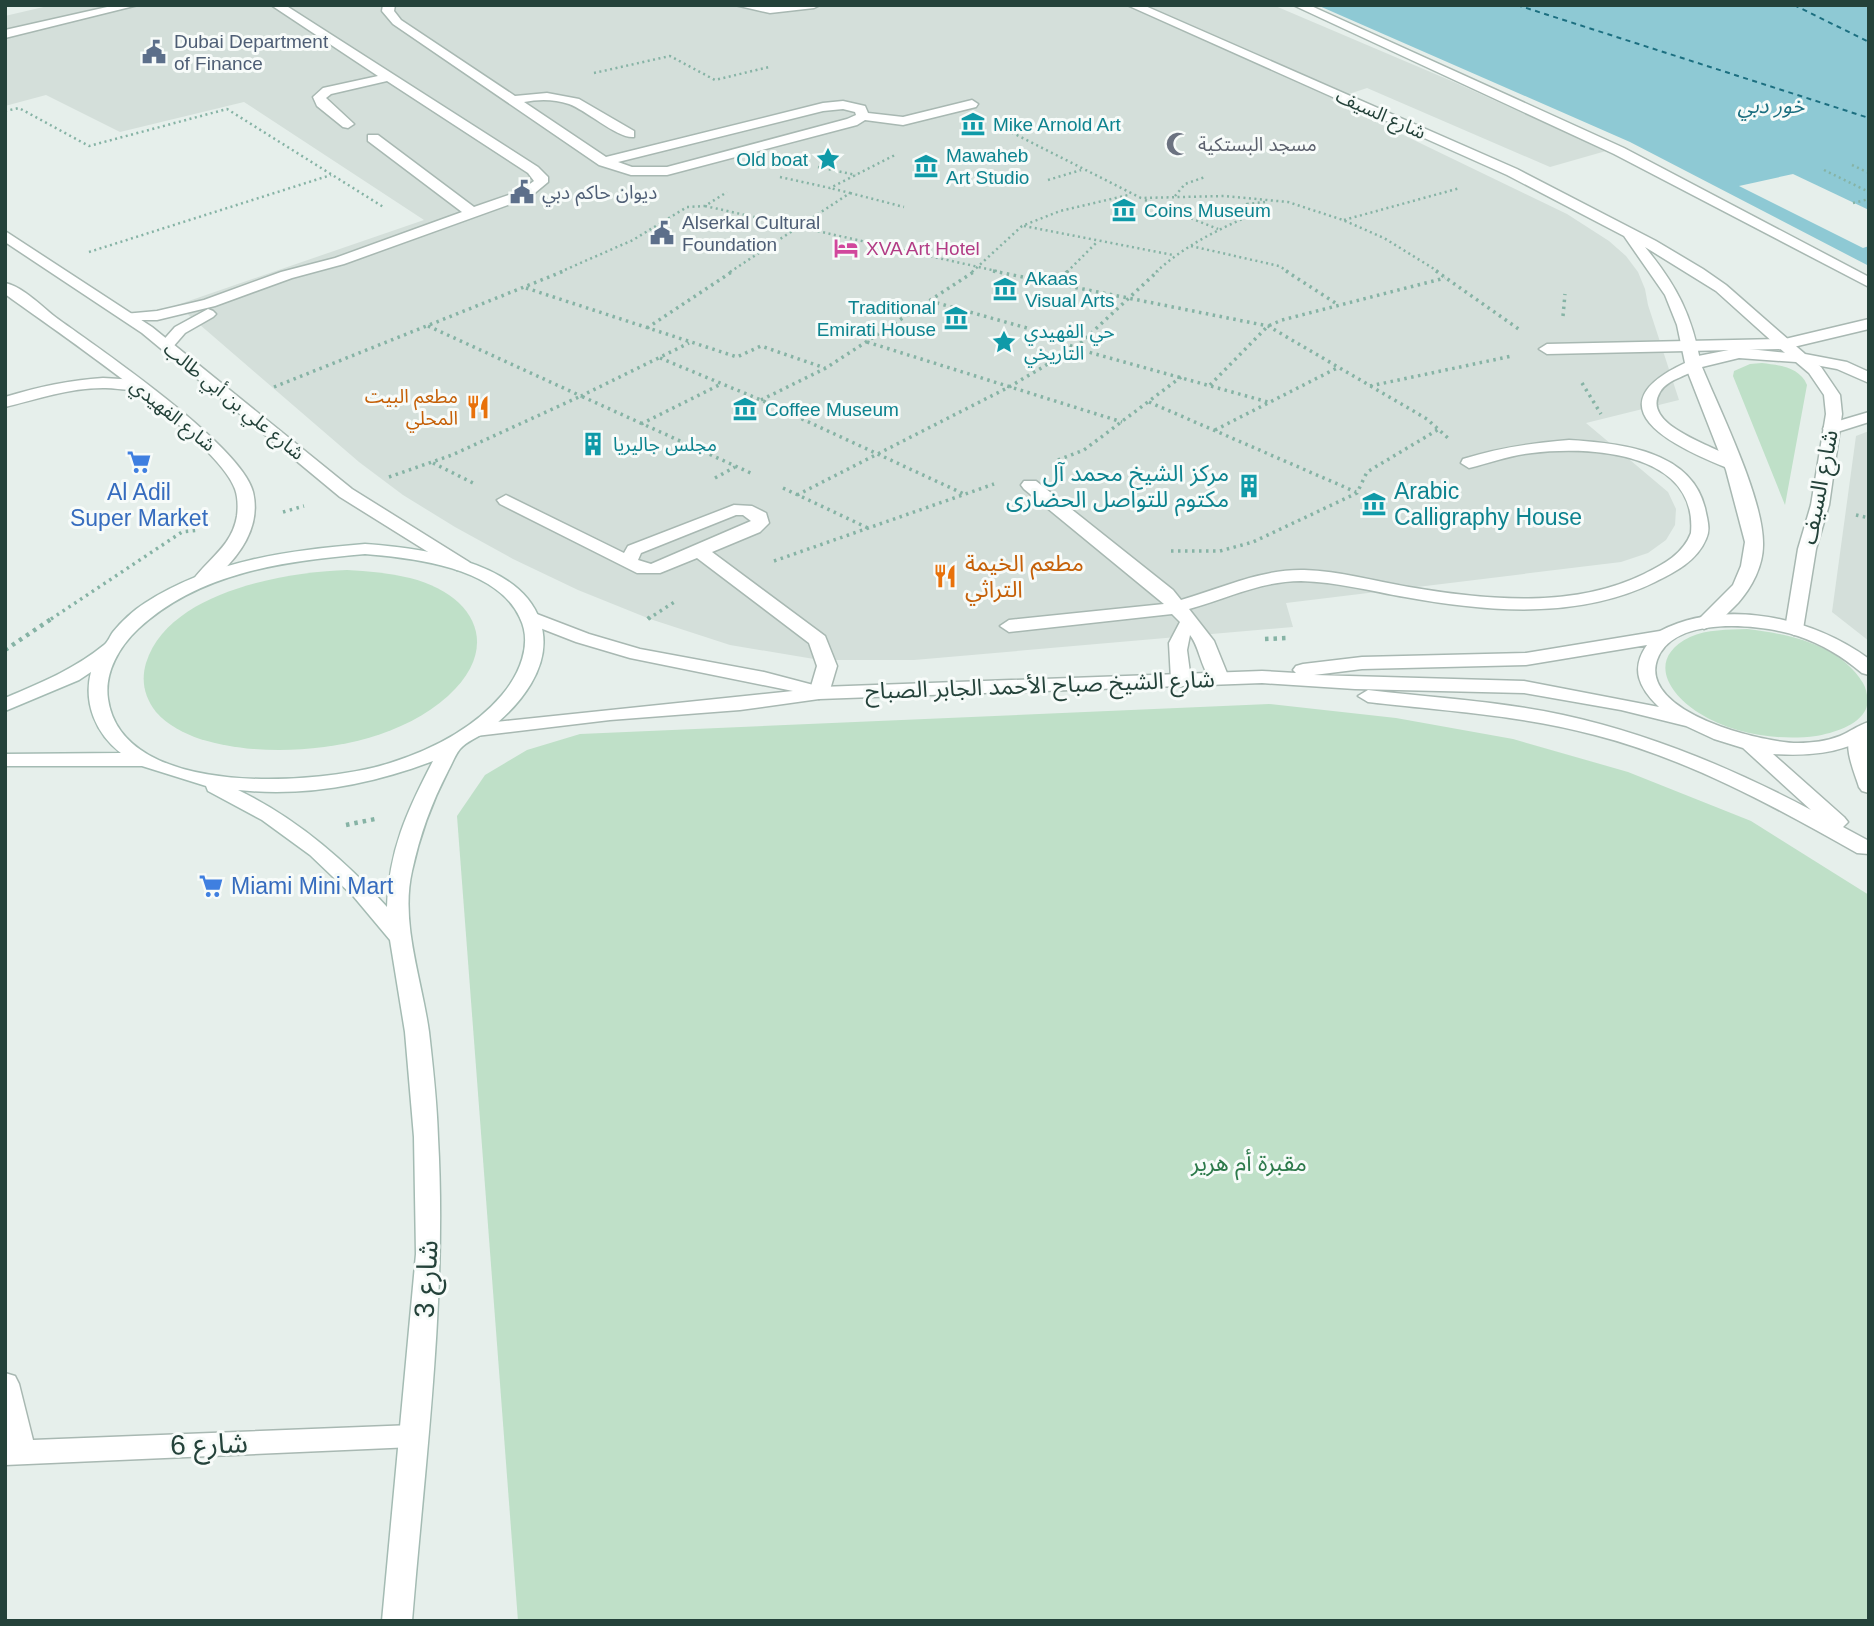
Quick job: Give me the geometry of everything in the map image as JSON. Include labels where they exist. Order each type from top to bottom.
[{"type":"street","points":[[5,34],[132,5]]},
{"type":"street","points":[[129,317],[177,313],[308,268],[339,261],[533,190],[541,182],[541,177],[277,5]]},
{"type":"street","points":[[389,5],[391,17],[397,22],[604,162],[631,171],[667,171],[852,122],[863,116],[903,121],[972,104]]},
{"type":"street","points":[[741,5],[770,10],[814,5]]},
{"type":"street","name":"شارع السيف","points":[[1133,5],[1512,172],[1624,230],[1676,258],[1721,288],[1815,370],[1832,395],[1834,405],[1821,505],[1807,550],[1794,629]]},
{"type":"street","points":[[1299,5],[1577,131],[1869,283]]},
{"type":"street","points":[[348,124],[321,103],[318,97],[327,91],[389,77]]},
{"type":"street","points":[[513,100],[545,95],[567,97],[583,103],[629,134]]},
{"type":"street","points":[[604,162],[832,105],[860,109],[863,116]]},
{"type":"street","points":[[373,138],[473,213]]},
{"type":"street","name":"شارع السيف","points":[[1624,230],[1676,299],[1683,314],[1691,356],[1754,534],[1754,552],[1739,590],[1704,622]]},
{"type":"street","name":"شارع علي بن أبي طالب","points":[[5,235],[52,264],[167,345],[346,493],[463,566]]},
{"type":"street","points":[[167,345],[180,330],[203,316],[319,273],[339,261]]},
{"type":"street","name":"شارع الفهيدي","points":[[5,287],[138,386],[223,457],[236,472],[244,489],[244,524],[235,546],[222,565],[202,580]]},
{"type":"street","points":[[1547,349],[1691,356],[1785,344],[1869,324]]},
{"type":"street","points":[[1691,356],[1704,359],[1739,354],[1800,358],[1841,365],[1869,377]]},
{"type":"street","points":[[1691,356],[1656,383],[1649,396],[1650,411],[1660,426],[1678,440],[1731,463]]},
{"type":"street","points":[[5,402],[78,383],[116,382],[138,386]]},
{"type":"street","points":[[1831,429],[1869,417]]},
{"type":"street","points":[[1634,453],[1678,440]]},
{"type":"street","points":[[1009,626],[1177,607],[1247,582],[1290,576],[1336,579],[1430,596],[1498,603],[1552,602],[1622,589],[1651,579],[1675,565],[1692,548],[1701,530],[1699,509],[1681,479],[1634,453],[1598,446],[1552,445],[1498,453],[1469,463]]},
{"type":"street","points":[[1030,485],[1153,582],[1205,641],[1219,678]]},
{"type":"street","points":[[506,500],[628,562],[643,569],[654,569],[754,528],[760,523],[760,517],[746,510],[724,513],[634,550],[628,562]]},
{"type":"street","points":[[5,705],[72,676],[110,648],[144,615],[202,580],[276,558],[310,552],[365,549],[417,553],[463,566],[507,590],[529,617],[535,639],[533,662],[523,685],[503,709],[452,745],[392,769],[325,783],[256,787],[193,778],[146,760],[115,737],[99,709],[97,679],[110,648]]},
{"type":"street","points":[[700,551],[818,640],[827,666],[819,693]]},
{"type":"street","name":"شارع الشيخ صباح الأحمد الجابر الصباح","points":[[529,617],[569,635],[621,650],[676,663],[786,681],[819,693]]},
{"type":"street","points":[[1704,622],[1762,622],[1794,629],[1821,638],[1861,659],[1869,669]]},
{"type":"street","name":"شارع الشيخ صباح الأحمد الجابر الصباح","points":[[1262,677],[1362,663],[1527,659],[1666,636],[1704,622]]},
{"type":"street","points":[[1181,680],[1177,642],[1189,624]]},
{"type":"street","points":[[1666,636],[1648,656],[1646,672],[1653,689],[1668,706],[1689,721],[1718,735],[1750,744],[1805,748],[1830,746],[1864,732]]},
{"type":"street","points":[[1262,677],[1323,690],[1500,710],[1564,721],[1632,739],[1701,765],[1780,800],[1867,849]]},
{"type":"street","name":"شارع الشيخ صباح الأحمد الجابر الصباح","points":[[476,730],[610,714],[740,704],[819,693],[1262,677],[1355,683],[1524,687],[1621,704],[1689,721]]},
{"type":"street","points":[[1864,732],[1860,756],[1869,787]]},
{"type":"street","points":[[1750,744],[1867,849]]},
{"type":"street","name":"شارع 3","points":[[397,1621],[429,1254],[426,1136],[419,1058],[401,939],[398,906],[400,874],[417,811],[452,745]]},
{"type":"street","points":[[5,760],[146,760]]},
{"type":"street","name":"شارع 3","points":[[193,778],[234,796],[299,834],[339,867],[372,901],[401,939]]},
{"type":"street","points":[[5,1384],[13,1452]]},
{"type":"street","name":"شارع 6","points":[[13,1452],[413,1436]]},
{"type":"path","points":[[593,73],[670,56],[715,80],[769,67]]},
{"type":"path","points":[[5,111],[19,108],[89,146],[227,109],[387,209]]},
{"type":"path","points":[[986,120],[1130,194],[1219,229]]},
{"type":"path","points":[[830,188],[897,154]]},
{"type":"path","points":[[808,165],[856,175]]},
{"type":"path","points":[[1852,165],[1869,173]]},
{"type":"path","points":[[1048,180],[1082,169]]},
{"type":"path","points":[[1824,170],[1869,192]]},
{"type":"path","points":[[52,264],[332,175]]},
{"type":"path","points":[[771,175],[904,207]]},
{"type":"path","points":[[1175,196],[1185,184],[1205,177],[1202,175]]},
{"type":"path","points":[[705,206],[737,186]]},
{"type":"path","points":[[1343,220],[1462,188]]},
{"type":"path","points":[[646,329],[850,193]]},
{"type":"path","points":[[761,400],[826,368],[930,301],[979,268],[1022,226],[1060,211],[1130,194]]},
{"type":"path","points":[[1140,198],[1224,196],[1288,202],[1343,220],[1384,238],[1547,349],[1578,378],[1609,429],[1660,446]]},
{"type":"path","points":[[1853,203],[1869,199]]},
{"type":"path","points":[[755,513],[881,454],[1009,387],[1075,348],[1174,256],[1219,229],[1250,216],[1247,204],[1275,201]]},
{"type":"path","points":[[236,402],[525,288],[633,240],[687,207],[705,206],[979,268],[1268,326],[1439,429],[1469,463]]},
{"type":"path","points":[[1022,226],[1174,256]]},
{"type":"path","points":[[1056,283],[1099,241]]},
{"type":"path","points":[[1191,246],[1279,266],[1338,305]]},
{"type":"path","points":[[1210,385],[1268,326],[1446,278]]},
{"type":"path","points":[[525,288],[737,357],[761,346],[826,368]]},
{"type":"path","points":[[930,301],[1027,328],[1075,348],[1268,402]]},
{"type":"path","points":[[428,326],[760,478]]},
{"type":"path","points":[[866,342],[1122,422]]},
{"type":"path","points":[[5,650],[182,532],[244,524],[346,493],[432,462],[690,343]]},
{"type":"path","points":[[1370,386],[1547,349]]},
{"type":"path","points":[[660,358],[761,400],[965,495]]},
{"type":"path","points":[[1215,430],[1338,368]]},
{"type":"path","points":[[1050,463],[1084,450],[1181,377]]},
{"type":"path","points":[[640,425],[722,384]]},
{"type":"path","points":[[1149,402],[1357,492]]},
{"type":"path","points":[[1126,560],[1161,549],[1200,552],[1238,548],[1357,492],[1367,472],[1439,429]]},
{"type":"path","points":[[432,462],[506,500]]},
{"type":"path","points":[[643,622],[681,598],[733,575],[1003,481]]},
{"type":"path","points":[[772,484],[868,528]]},
{"type":"path","points":[[1205,641],[1288,638]]},
{"type":"shaded area","name":"حي الفهيدي التاريخي","points":[[52,5],[1273,5],[1454,82],[1606,151],[1550,167],[1367,88],[1331,100],[1567,214],[1609,241],[1626,256],[1638,272],[1645,289],[1679,400],[1586,423],[1668,492],[1676,509],[1675,525],[1666,540],[1648,553],[1621,562],[1286,603],[1293,627],[914,660],[820,660],[730,645],[650,619],[578,590],[455,527],[403,495],[359,462],[177,305],[424,220],[244,102],[120,132],[46,95],[5,106],[5,16]]},
{"type":"shaded area","points":[[1869,431],[1869,641],[1832,612],[1856,436]]},
{"type":"green space","points":[[1762,363],[1794,371],[1807,385],[1785,505],[1733,376],[1734,371],[1750,364]]},
{"type":"green space","points":[[347,570],[410,578],[451,596],[465,609],[474,624],[477,641],[474,659],[465,677],[448,696],[428,711],[381,734],[330,746],[303,749],[253,749],[214,743],[176,728],[156,712],[146,694],[146,663],[158,639],[178,619],[203,603],[262,582],[292,575]]},
{"type":"green space","points":[[1747,629],[1812,643],[1841,659],[1864,686],[1867,703],[1862,715],[1844,728],[1830,733],[1786,737],[1741,731],[1712,720],[1688,705],[1678,696],[1666,675],[1669,655],[1677,645],[1697,634]]},
{"type":"green space","name":"مقبرة أم هرير","points":[[1269,704],[1396,718],[1513,739],[1628,772],[1751,821],[1869,895],[1869,1621],[518,1621],[457,816],[485,775],[527,750],[580,734]]},
{"type":"water","name":"خور دبي","points":[[1317,5],[1869,5],[1869,266],[1630,142]]},
{"type":"pier","points":[[1793,174],[1869,210],[1869,246],[1863,248],[1739,186]]},
{"type":"ferry route","points":[[1517,5],[1869,118]]},
{"type":"ferry route","points":[[1794,5],[1869,42]]},
{"type":"place","name":"Dubai Department of Finance","points":[[154,52]]},
{"type":"place","name":"Mike Arnold Art","points":[[973,124]]},
{"type":"place","name":"مسجد البستكية","points":[[1178,144]]},
{"type":"place","name":"Old boat","points":[[828,159]]},
{"type":"place","name":"Mawaheb Art Studio","points":[[926,166]]},
{"type":"place","name":"ديوان حاكم دبي","points":[[522,192]]},
{"type":"place","name":"Coins Museum","points":[[1124,210]]},
{"type":"place","name":"Alserkal Cultural Foundation","points":[[662,233]]},
{"type":"place","name":"XVA Art Hotel","points":[[846,248]]},
{"type":"place","name":"Akaas Visual Arts","points":[[1005,289]]},
{"type":"place","name":"Traditional Emirati House","points":[[956,318]]},
{"type":"place","name":"حي الفهيدي التاريخي","points":[[1004,342]]},
{"type":"place","name":"مطعم البيت المحلي","points":[[478,407]]},
{"type":"place","name":"Coffee Museum","points":[[745,409]]},
{"type":"place","name":"مجلس جاليريا","points":[[593,444]]},
{"type":"place","name":"Al Adil Super Market","points":[[139,462]]},
{"type":"place","name":"مركز الشيخ محمد آل مكتوم للتواصل الحضارى","points":[[1249,486]]},
{"type":"place","name":"Arabic Calligraphy House","points":[[1374,504]]},
{"type":"place","name":"مطعم الخيمة التراثي","points":[[945,576]]},
{"type":"place","name":"Miami Mini Mart","points":[[211,886]]}]
